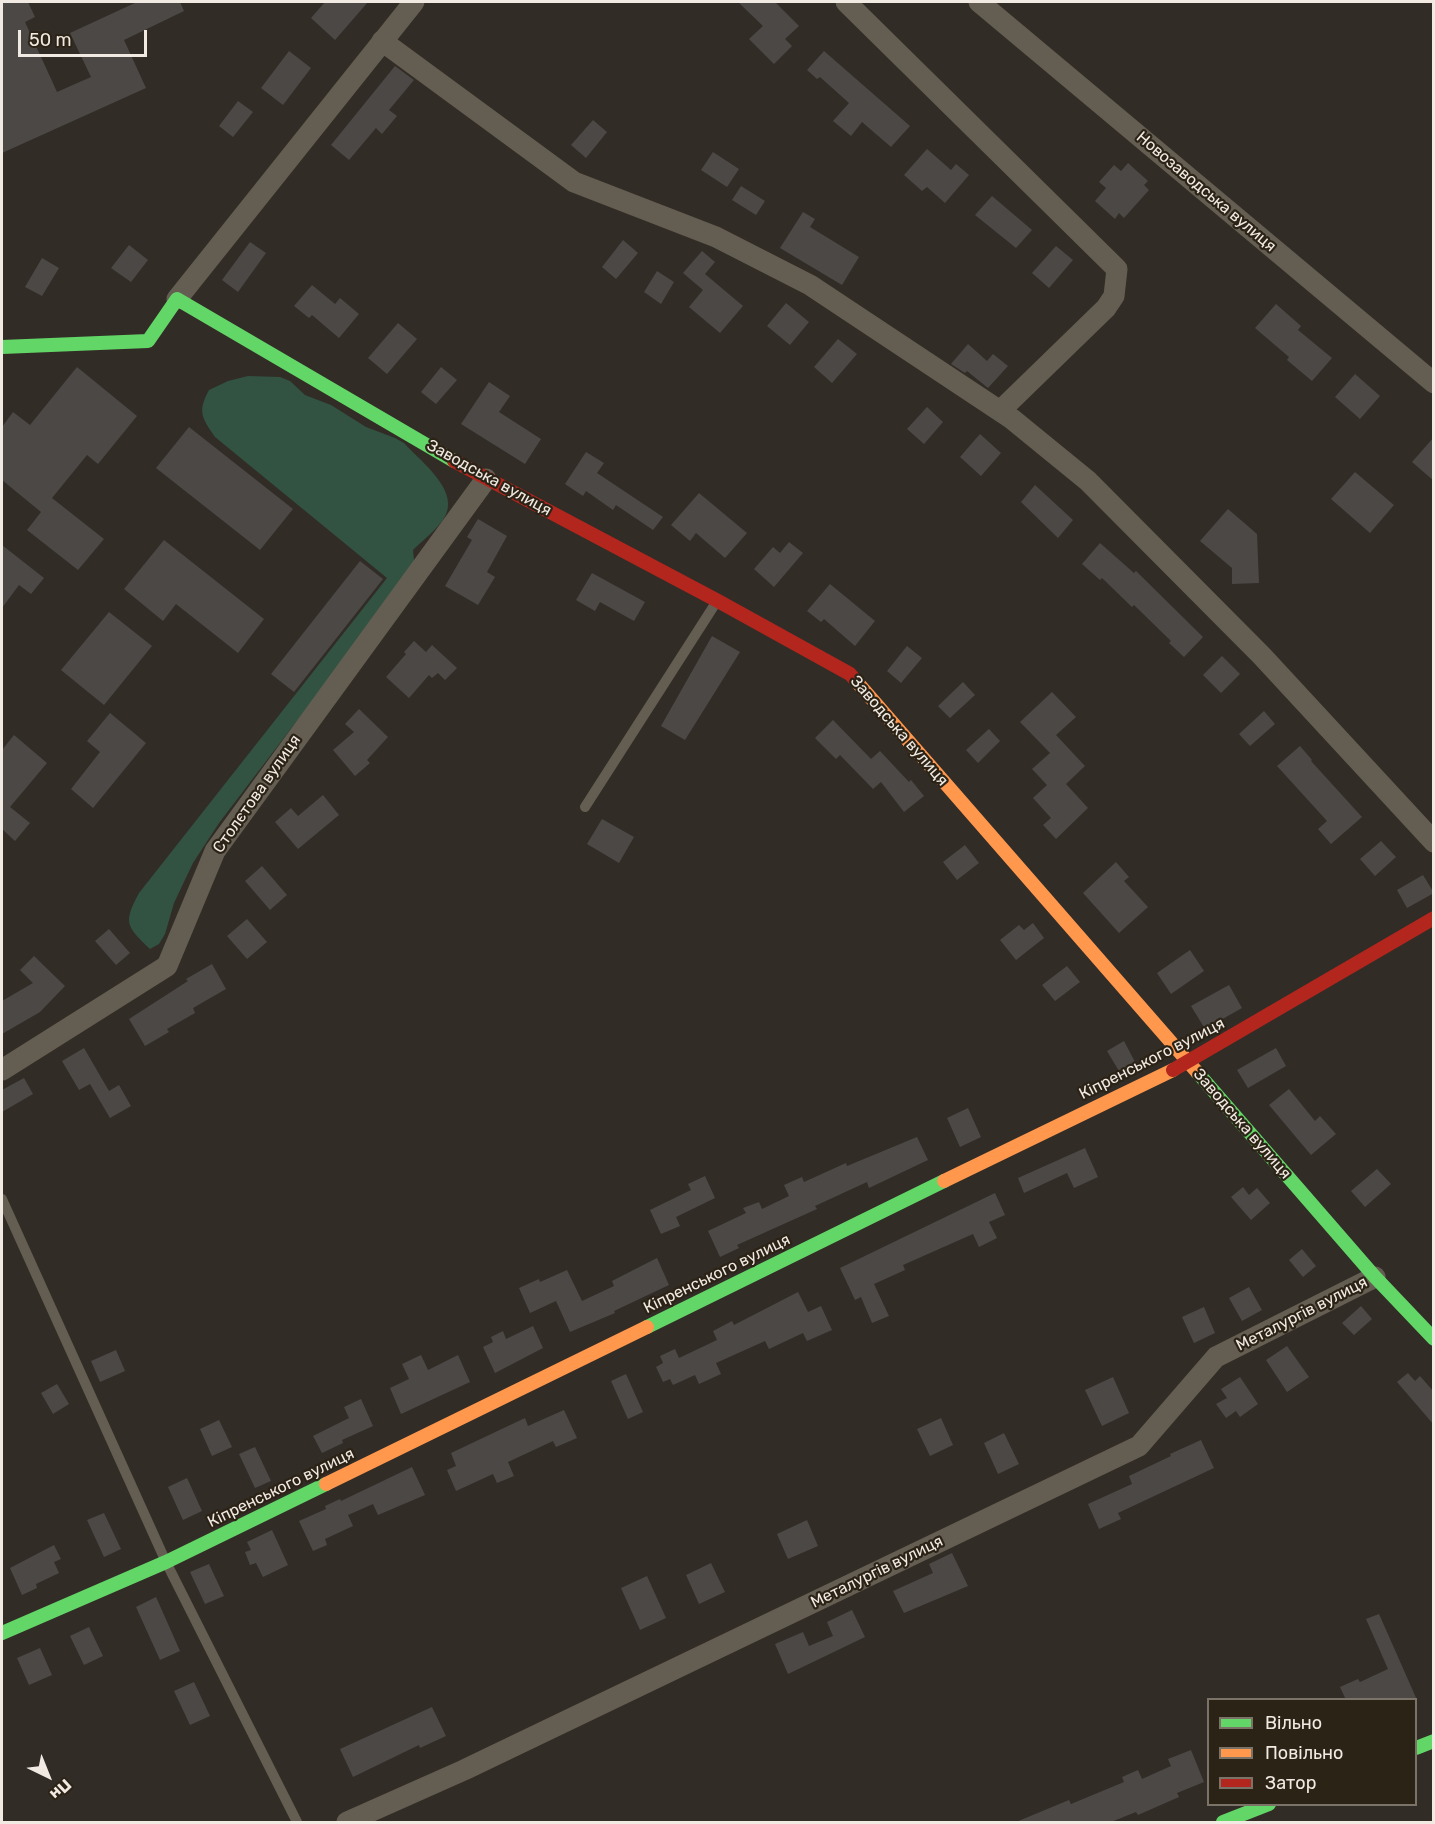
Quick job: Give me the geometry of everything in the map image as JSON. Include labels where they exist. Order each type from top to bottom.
[{"type":"street","points":[[2,347],[148,341],[177,299],[414,2]]},
{"type":"street","points":[[846,2],[1117,269],[1114,296],[1107,308],[1000,411]]},
{"type":"street","name":"Новозаводська вулиця","points":[[980,2],[1434,383]]},
{"type":"street","points":[[382,41],[574,182],[716,237],[810,285],[1000,411],[1088,482],[1262,656],[1434,842]]},
{"type":"street","name":"Заводська вулиця","points":[[177,299],[486,478],[850,674],[1375,1277],[1434,1339]]},
{"type":"street","name":"Столєтова вулиця","points":[[2,1070],[167,966],[215,851],[486,478]]},
{"type":"street","name":"Кіпренського вулиця","points":[[2,1632],[166,1562],[1188,1062],[1434,918]]},
{"type":"street","name":"Металургів вулиця","points":[[347,1822],[464,1770],[1139,1446],[1216,1357],[1375,1277]]},
{"type":"street","points":[[1417,1748],[1434,1741]]},
{"type":"street","points":[[1223,1822],[1264,1806]]},
{"type":"lane","points":[[585,807],[718,601]]},
{"type":"lane","points":[[2,1199],[166,1562],[297,1822]]},
{"type":"green space","points":[[248,376],[280,377],[290,381],[305,395],[331,405],[366,427],[404,443],[429,468],[444,488],[448,499],[448,509],[440,524],[413,550],[414,561],[321,698],[296,722],[219,823],[193,863],[174,903],[165,934],[159,944],[150,949],[136,935],[130,924],[131,911],[139,893],[387,578],[215,437],[204,420],[202,410],[209,390],[228,381]]},
{"type":"building","points":[[2,2],[28,2],[35,17],[25,22],[57,92],[91,77],[70,33],[137,2],[180,2],[184,11],[124,40],[146,88],[2,153]]},
{"type":"building","points":[[325,2],[368,2],[335,40],[311,18]]},
{"type":"building","points":[[738,2],[775,2],[799,26],[785,39],[792,46],[774,64],[749,39],[763,26]]},
{"type":"building","points":[[289,51],[311,68],[283,105],[261,88]]},
{"type":"building","points":[[824,51],[910,126],[891,147],[862,122],[851,136],[833,121],[849,103],[820,77],[817,79],[807,70]]},
{"type":"building","points":[[395,66],[414,80],[389,110],[397,116],[382,134],[376,128],[349,160],[331,145]]},
{"type":"building","points":[[238,101],[253,112],[233,137],[219,126]]},
{"type":"building","points":[[593,120],[607,132],[586,158],[571,145]]},
{"type":"building","points":[[927,149],[951,170],[956,164],[969,175],[945,203],[927,187],[922,191],[904,175]]},
{"type":"building","points":[[713,152],[739,169],[727,187],[701,170]]},
{"type":"building","points":[[1128,163],[1148,181],[1144,185],[1149,190],[1124,218],[1119,213],[1115,219],[1095,201],[1106,188],[1099,182],[1114,165],[1121,171]]},
{"type":"building","points":[[741,186],[765,201],[756,215],[732,200]]},
{"type":"building","points":[[992,196],[1032,230],[1016,248],[975,215]]},
{"type":"building","points":[[803,212],[815,219],[810,227],[859,257],[842,285],[780,248]]},
{"type":"building","points":[[623,240],[638,253],[616,279],[602,267]]},
{"type":"building","points":[[250,242],[266,253],[238,292],[222,280]]},
{"type":"building","points":[[129,245],[148,260],[131,282],[111,268]]},
{"type":"building","points":[[1056,246],[1073,260],[1049,288],[1032,273]]},
{"type":"building","points":[[702,251],[715,262],[705,274],[743,306],[720,333],[689,307],[703,290],[683,273]]},
{"type":"building","points":[[42,258],[59,268],[42,296],[25,287]]},
{"type":"building","points":[[657,271],[674,282],[661,304],[644,292]]},
{"type":"building","points":[[312,285],[335,304],[340,298],[359,314],[339,338],[312,315],[309,318],[294,306]]},
{"type":"building","points":[[786,303],[809,322],[790,345],[767,326]]},
{"type":"building","points":[[1276,304],[1301,326],[1298,330],[1332,358],[1312,381],[1287,360],[1289,357],[1255,328]]},
{"type":"building","points":[[398,323],[417,339],[387,374],[368,358]]},
{"type":"building","points":[[838,339],[857,354],[832,383],[814,367]]},
{"type":"building","points":[[968,344],[987,361],[993,354],[1008,366],[988,388],[967,371],[965,373],[951,364]]},
{"type":"building","points":[[77,367],[137,416],[98,464],[87,455],[52,498],[104,539],[78,570],[27,530],[41,512],[2,480],[2,427],[13,412],[30,425]]},
{"type":"building","points":[[441,367],[457,380],[436,404],[421,392]]},
{"type":"building","points":[[1355,374],[1380,396],[1360,419],[1335,397]]},
{"type":"building","points":[[489,382],[510,396],[499,412],[541,439],[525,464],[461,424]]},
{"type":"building","points":[[927,407],[943,422],[924,444],[907,429]]},
{"type":"building","points":[[189,427],[293,509],[260,550],[156,468]]},
{"type":"building","points":[[980,434],[1001,453],[981,476],[960,457]]},
{"type":"building","points":[[1434,437],[1434,481],[1412,462]]},
{"type":"building","points":[[586,452],[604,463],[597,473],[663,517],[653,530],[616,505],[613,510],[586,491],[583,496],[565,484]]},
{"type":"building","points":[[1355,472],[1394,505],[1370,533],[1331,499]]},
{"type":"building","points":[[1035,485],[1073,520],[1058,538],[1021,502]]},
{"type":"building","points":[[699,493],[747,533],[725,558],[696,533],[690,541],[671,525]]},
{"type":"building","points":[[1228,509],[1257,534],[1259,583],[1232,584],[1232,568],[1200,541]]},
{"type":"building","points":[[478,519],[507,536],[487,572],[495,577],[478,605],[445,586],[472,540],[467,537]]},
{"type":"building","points":[[164,540],[264,619],[238,653],[176,604],[163,621],[124,589]]},
{"type":"building","points":[[789,542],[803,553],[774,587],[754,569],[773,547],[780,553]]},
{"type":"building","points":[[1100,543],[1134,573],[1136,571],[1203,637],[1184,657],[1134,605],[1132,607],[1102,578],[1100,580],[1082,564]]},
{"type":"building","points":[[2,545],[44,578],[31,594],[19,585],[2,608]]},
{"type":"building","points":[[360,561],[383,579],[294,692],[271,674]]},
{"type":"building","points":[[592,573],[645,602],[634,621],[600,602],[595,611],[576,600]]},
{"type":"building","points":[[830,584],[875,621],[855,646],[824,619],[821,622],[807,611]]},
{"type":"building","points":[[109,612],[152,646],[104,705],[61,670]]},
{"type":"building","points":[[712,636],[740,652],[685,740],[661,726]]},
{"type":"building","points":[[414,641],[426,652],[432,645],[457,668],[445,680],[438,673],[432,678],[429,675],[409,698],[386,677]]},
{"type":"building","points":[[907,646],[922,658],[901,683],[887,671]]},
{"type":"building","points":[[1222,656],[1240,674],[1221,693],[1203,675]]},
{"type":"building","points":[[963,682],[975,695],[950,718],[938,706]]},
{"type":"building","points":[[1052,692],[1076,717],[1056,735],[1085,766],[1066,784],[1088,808],[1056,839],[1043,825],[1051,818],[1033,798],[1047,785],[1032,769],[1050,753],[1020,722]]},
{"type":"building","points":[[359,709],[388,737],[367,760],[370,763],[355,776],[333,750],[354,732],[345,724]]},
{"type":"building","points":[[1264,711],[1275,724],[1250,746],[1239,734]]},
{"type":"building","points":[[110,713],[146,743],[93,808],[71,789],[100,752],[87,741]]},
{"type":"building","points":[[833,720],[871,759],[880,751],[909,782],[911,780],[924,796],[904,812],[881,782],[873,789],[840,755],[836,759],[815,738]]},
{"type":"building","points":[[989,729],[1000,741],[978,763],[966,750]]},
{"type":"building","points":[[14,735],[47,763],[10,807],[30,823],[15,841],[2,829],[2,750]]},
{"type":"building","points":[[1300,746],[1362,817],[1331,844],[1318,829],[1327,821],[1277,766]]},
{"type":"building","points":[[323,795],[339,815],[298,849],[275,822],[291,808],[298,816]]},
{"type":"building","points":[[602,819],[634,837],[619,863],[587,844]]},
{"type":"building","points":[[1381,841],[1396,857],[1375,876],[1360,859]]},
{"type":"building","points":[[965,845],[979,863],[957,880],[943,862]]},
{"type":"building","points":[[1116,862],[1129,877],[1124,881],[1148,907],[1119,933],[1083,893]]},
{"type":"building","points":[[262,866],[287,895],[270,910],[245,881]]},
{"type":"building","points":[[1423,875],[1434,893],[1407,908],[1397,890]]},
{"type":"building","points":[[247,919],[267,942],[247,959],[227,936]]},
{"type":"building","points":[[1033,923],[1044,938],[1016,960],[1000,940],[1019,925],[1024,930]]},
{"type":"building","points":[[109,929],[130,953],[116,965],[95,941]]},
{"type":"building","points":[[1190,950],[1204,971],[1171,994],[1157,973]]},
{"type":"building","points":[[34,956],[65,986],[40,1012],[2,1034],[2,1001],[33,983],[20,970]]},
{"type":"building","points":[[212,964],[226,989],[193,1008],[195,1013],[167,1029],[169,1032],[145,1046],[129,1019],[188,981],[186,979]]},
{"type":"building","points":[[1067,966],[1080,982],[1055,1001],[1042,985]]},
{"type":"building","points":[[1229,985],[1242,1008],[1205,1029],[1191,1006]]},
{"type":"building","points":[[1124,1041],[1135,1062],[1119,1071],[1107,1051]]},
{"type":"building","points":[[84,1048],[109,1091],[119,1085],[131,1106],[110,1118],[90,1084],[79,1090],[62,1061]]},
{"type":"building","points":[[1276,1048],[1286,1066],[1248,1088],[1237,1070]]},
{"type":"building","points":[[24,1078],[33,1094],[2,1112],[2,1090]]},
{"type":"building","points":[[1289,1089],[1315,1121],[1320,1116],[1336,1134],[1311,1155],[1269,1105]]},
{"type":"building","points":[[968,1108],[981,1137],[960,1147],[947,1118]]},
{"type":"building","points":[[917,1137],[928,1160],[869,1188],[867,1182],[815,1206],[817,1209],[737,1245],[739,1248],[720,1257],[708,1231],[746,1213],[743,1208],[759,1202],[762,1209],[789,1196],[784,1185],[802,1177],[804,1182],[846,1163],[847,1166]]},
{"type":"building","points":[[1085,1148],[1098,1177],[1074,1188],[1067,1173],[1024,1193],[1018,1178]]},
{"type":"building","points":[[1377,1169],[1391,1184],[1365,1207],[1351,1191]]},
{"type":"building","points":[[705,1176],[715,1198],[676,1217],[680,1226],[661,1234],[650,1210],[691,1190],[688,1184]]},
{"type":"building","points":[[1243,1187],[1249,1195],[1257,1188],[1270,1203],[1251,1220],[1231,1197]]},
{"type":"building","points":[[995,1193],[1005,1215],[989,1222],[997,1238],[979,1247],[973,1234],[903,1265],[905,1270],[874,1284],[889,1316],[872,1323],[861,1297],[855,1300],[840,1268]]},
{"type":"building","points":[[1302,1249],[1316,1266],[1303,1277],[1289,1260]]},
{"type":"building","points":[[657,1258],[669,1285],[614,1311],[615,1313],[570,1332],[556,1301],[530,1313],[519,1288],[567,1270],[582,1301],[614,1286],[612,1281]]},
{"type":"building","points":[[1249,1287],[1262,1310],[1242,1321],[1229,1298]]},
{"type":"building","points":[[798,1292],[808,1312],[821,1306],[832,1330],[807,1341],[803,1333],[769,1349],[765,1341],[716,1363],[721,1374],[699,1384],[695,1375],[673,1385],[670,1379],[663,1382],[656,1367],[663,1363],[660,1356],[675,1349],[679,1358],[717,1340],[713,1331],[732,1321],[734,1325]]},
{"type":"building","points":[[1361,1306],[1372,1319],[1354,1335],[1342,1323]]},
{"type":"building","points":[[1204,1307],[1215,1333],[1194,1343],[1182,1317]]},
{"type":"building","points":[[533,1326],[543,1348],[495,1373],[483,1347],[493,1342],[491,1337],[503,1331],[506,1339]]},
{"type":"building","points":[[1287,1346],[1309,1377],[1287,1392],[1266,1360]]},
{"type":"building","points":[[116,1350],[125,1371],[100,1382],[91,1361]]},
{"type":"building","points":[[421,1355],[428,1370],[458,1355],[470,1382],[401,1414],[390,1388],[409,1379],[402,1364]]},
{"type":"building","points":[[1408,1373],[1415,1381],[1420,1376],[1434,1392],[1434,1425],[1397,1382]]},
{"type":"building","points":[[626,1374],[643,1412],[628,1419],[611,1381]]},
{"type":"building","points":[[1113,1377],[1129,1413],[1102,1426],[1085,1390]]},
{"type":"building","points":[[1240,1377],[1258,1404],[1240,1417],[1236,1411],[1226,1418],[1216,1404],[1227,1398],[1221,1389]]},
{"type":"building","points":[[57,1384],[69,1404],[53,1414],[41,1393]]},
{"type":"building","points":[[361,1399],[373,1426],[342,1440],[343,1443],[322,1453],[313,1436],[349,1418],[344,1407]]},
{"type":"building","points":[[564,1410],[577,1438],[556,1447],[553,1441],[508,1462],[514,1476],[497,1483],[493,1474],[456,1491],[447,1470],[456,1466],[451,1453],[525,1418],[528,1426]]},
{"type":"building","points":[[941,1418],[953,1445],[930,1456],[917,1429]]},
{"type":"building","points":[[219,1420],[232,1447],[212,1456],[200,1429]]},
{"type":"building","points":[[1004,1433],[1019,1464],[998,1474],[984,1443]]},
{"type":"building","points":[[1201,1440],[1214,1468],[1118,1513],[1121,1519],[1099,1529],[1088,1504],[1132,1484],[1129,1476]]},
{"type":"building","points":[[255,1447],[271,1481],[255,1488],[239,1454]]},
{"type":"building","points":[[412,1467],[425,1495],[378,1515],[373,1504],[348,1515],[353,1526],[325,1539],[327,1545],[313,1551],[299,1521],[326,1509],[325,1506],[340,1499],[341,1501]]},
{"type":"building","points":[[187,1478],[202,1511],[183,1520],[168,1487]]},
{"type":"building","points":[[104,1513],[121,1549],[104,1557],[87,1520]]},
{"type":"building","points":[[807,1520],[818,1546],[788,1559],[777,1534]]},
{"type":"building","points":[[272,1530],[288,1565],[263,1577],[256,1563],[250,1565],[245,1552],[251,1550],[247,1542]]},
{"type":"building","points":[[54,1545],[61,1559],[54,1562],[59,1573],[36,1584],[37,1588],[22,1595],[10,1568]]},
{"type":"building","points":[[952,1553],[968,1586],[904,1613],[893,1591],[933,1573],[929,1564]]},
{"type":"building","points":[[711,1563],[725,1592],[699,1604],[686,1575]]},
{"type":"building","points":[[209,1564],[224,1596],[205,1604],[190,1572]]},
{"type":"building","points":[[647,1576],[666,1618],[640,1630],[621,1588]]},
{"type":"building","points":[[156,1597],[180,1651],[160,1660],[136,1607]]},
{"type":"building","points":[[852,1610],[865,1637],[788,1674],[775,1644],[803,1632],[809,1646],[833,1636],[827,1622]]},
{"type":"building","points":[[1379,1614],[1416,1698],[1345,1698],[1340,1687],[1358,1679],[1360,1682],[1388,1669],[1366,1619]]},
{"type":"building","points":[[89,1627],[103,1656],[84,1665],[70,1636]]},
{"type":"building","points":[[40,1648],[52,1675],[29,1685],[17,1658]]},
{"type":"building","points":[[194,1682],[210,1716],[190,1725],[174,1691]]},
{"type":"building","points":[[432,1707],[446,1736],[420,1748],[419,1745],[353,1777],[340,1749]]},
{"type":"building","points":[[1191,1750],[1204,1782],[1177,1793],[1179,1797],[1138,1815],[1136,1812],[1111,1822],[1016,1822],[1069,1800],[1071,1804],[1124,1782],[1122,1777],[1138,1770],[1142,1779],[1171,1766],[1168,1759]]},
{"type":"traffic: fast","points":[[2,347],[148,341],[177,299],[454,461]]},
{"type":"traffic: fast","points":[[1197,1072],[1375,1277],[1434,1339]]},
{"type":"traffic: fast","points":[[647,1327],[944,1181]]},
{"type":"traffic: fast","points":[[2,1633],[166,1562],[326,1484]]},
{"type":"traffic: fast","points":[[1417,1748],[1434,1741]]},
{"type":"traffic: fast","points":[[1223,1822],[1264,1806]]},
{"type":"traffic: slow","points":[[857,682],[1197,1072]]},
{"type":"traffic: slow","points":[[944,1181],[1173,1070]]},
{"type":"traffic: slow","points":[[326,1484],[647,1327]]},
{"type":"traffic: jam","points":[[454,461],[718,601],[850,674],[857,682]]},
{"type":"traffic: jam","points":[[1173,1070],[1434,918]]}]
